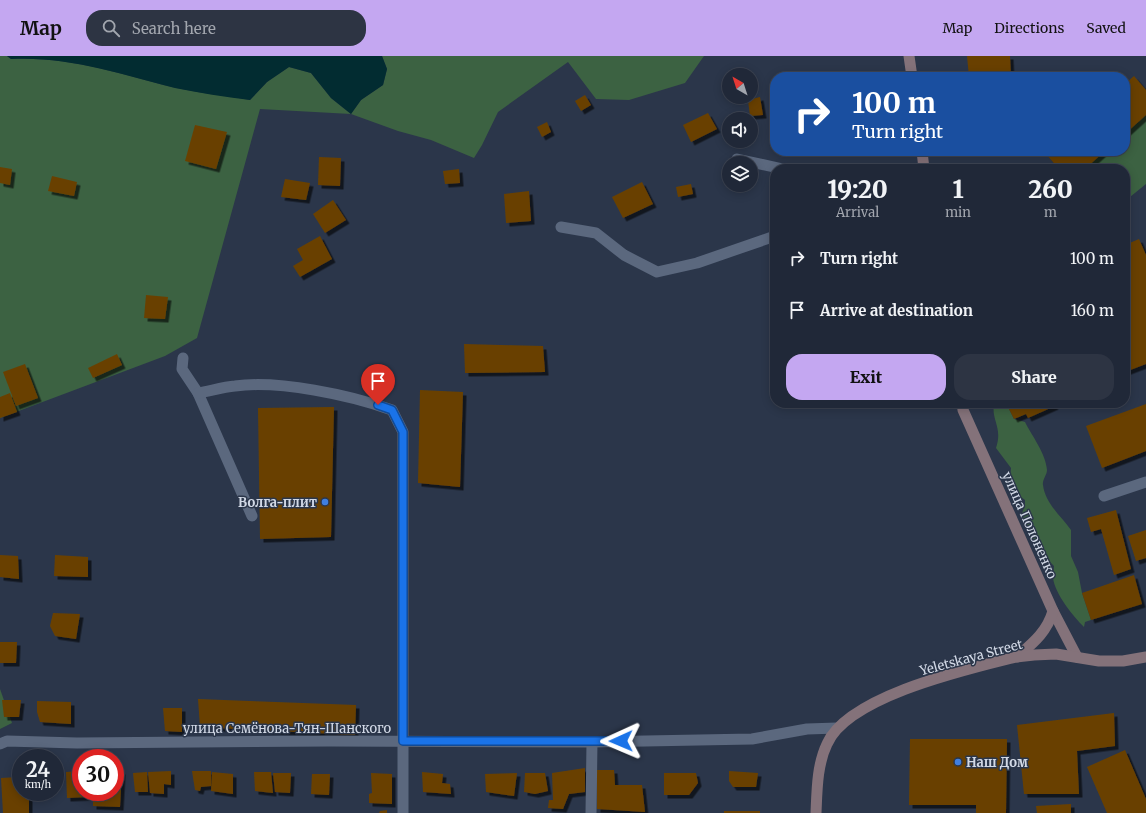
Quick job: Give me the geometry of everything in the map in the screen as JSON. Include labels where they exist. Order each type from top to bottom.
[{"type":"main road","points":[[910,56],[912,72]]},
{"type":"main road","name":"улица Полоненко","points":[[963,408],[1053,611],[1077,658]]},
{"type":"main road","points":[[1016,657],[1041,636],[1050,623],[1053,611]]},
{"type":"main road","name":"Yeletskaya Street","points":[[816,813],[820,764],[827,743],[837,728],[852,714],[870,704],[909,688],[1016,657],[1056,654],[1107,661],[1146,657]]},
{"type":"street","points":[[758,164],[770,166]]},
{"type":"street","points":[[561,227],[596,233],[624,255],[657,272],[697,263],[770,238]]},
{"type":"street","points":[[183,358],[182,369],[198,394],[252,516]]},
{"type":"street","points":[[198,394],[236,386],[284,386],[364,400],[392,410],[403,432],[403,813]]},
{"type":"street","points":[[1104,496],[1146,482]]},
{"type":"street","name":"улица Семёнова-Тян-Шанского","points":[[0,744],[7,741],[85,743],[403,741],[592,742],[752,739],[807,729],[837,728]]},
{"type":"street","points":[[591,813],[592,742]]},
{"type":"green space","points":[[0,56],[7,56],[11,59],[52,60],[72,63],[112,71],[181,89],[250,100],[267,82],[289,67],[311,73],[331,98],[351,114],[260,109],[197,338],[165,356],[0,418]]},
{"type":"green space","points":[[382,56],[704,56],[685,83],[629,100],[596,99],[568,62],[498,112],[474,158],[431,140],[398,131],[351,114],[361,100],[383,85],[387,69]]},
{"type":"green space","points":[[1146,115],[1146,184],[1130,197],[1130,164],[1091,164],[1099,156],[1130,156],[1130,129]]},
{"type":"green space","points":[[1008,408],[1014,419],[1025,422],[1044,458],[1047,470],[1043,483],[1044,492],[1054,509],[1071,530],[1071,556],[1078,572],[1082,593],[1091,620],[1085,622],[1084,627],[1061,598],[1054,584],[1054,566],[1039,549],[1027,529],[1021,515],[1025,506],[1025,500],[1009,488],[1011,468],[996,448],[998,441],[998,429],[994,409]]},
{"type":"green space","points":[[0,689],[12,723],[0,729]]},
{"type":"shaded area","points":[[7,56],[382,56],[387,69],[383,85],[361,100],[351,114],[331,98],[311,73],[289,67],[267,82],[250,100],[175,88],[73,63],[53,60],[11,59]]},
{"type":"building","points":[[967,56],[1010,56],[1011,72],[969,72]]},
{"type":"building","points":[[1134,76],[1146,90],[1146,115],[1130,129],[1130,80]]},
{"type":"building","points":[[585,95],[591,105],[581,111],[575,101]]},
{"type":"building","points":[[760,97],[763,115],[758,115],[758,112],[750,112],[748,104],[758,104],[758,98]]},
{"type":"building","points":[[708,113],[717,129],[691,142],[683,125]]},
{"type":"building","points":[[547,122],[551,132],[542,137],[537,127]]},
{"type":"building","points":[[195,125],[227,132],[216,169],[185,161]]},
{"type":"building","points":[[1048,156],[1099,156],[1091,164],[1055,164]]},
{"type":"building","points":[[319,157],[341,158],[340,186],[318,185]]},
{"type":"building","points":[[0,167],[12,169],[10,185],[0,183]]},
{"type":"building","points":[[459,169],[460,183],[445,184],[443,171]]},
{"type":"building","points":[[52,176],[77,182],[74,196],[48,191]]},
{"type":"building","points":[[285,179],[310,183],[306,200],[281,197]]},
{"type":"building","points":[[642,182],[653,204],[623,218],[612,197]]},
{"type":"building","points":[[691,184],[693,194],[678,197],[676,187]]},
{"type":"building","points":[[529,191],[531,221],[506,223],[504,194]]},
{"type":"building","points":[[333,200],[346,220],[325,233],[313,214]]},
{"type":"building","points":[[320,236],[332,259],[300,277],[293,266],[303,260],[297,249]]},
{"type":"building","points":[[1139,239],[1146,255],[1146,364],[1130,370],[1130,243]]},
{"type":"building","points":[[146,295],[168,297],[165,319],[144,318]]},
{"type":"building","points":[[464,344],[543,346],[545,372],[465,373]]},
{"type":"building","points":[[117,354],[122,365],[93,378],[88,368]]},
{"type":"building","points":[[25,364],[38,398],[16,406],[3,372]]},
{"type":"building","points":[[420,390],[463,392],[460,487],[418,483]]},
{"type":"building","points":[[10,393],[17,412],[0,418],[0,397]]},
{"type":"building","points":[[1146,404],[1146,451],[1102,468],[1086,426]]},
{"type":"building","points":[[334,407],[331,537],[260,539],[258,408]]},
{"type":"building","points":[[1008,408],[1050,408],[1028,418],[1026,414],[1014,419]]},
{"type":"building","points":[[1116,510],[1131,569],[1114,575],[1101,529],[1091,532],[1087,518]]},
{"type":"building","points":[[1146,530],[1146,558],[1136,561],[1128,536]]},
{"type":"building","points":[[0,555],[18,556],[19,579],[0,577]]},
{"type":"building","points":[[55,555],[88,557],[88,577],[54,576]]},
{"type":"building","points":[[1134,575],[1142,604],[1091,620],[1082,593]]},
{"type":"building","points":[[53,613],[80,614],[76,639],[55,636],[50,626]]},
{"type":"building","points":[[0,642],[17,642],[16,663],[0,663]]},
{"type":"building","points":[[198,699],[356,705],[355,735],[200,727]]},
{"type":"building","points":[[2,700],[21,700],[19,717],[4,717]]},
{"type":"building","points":[[37,701],[71,702],[71,724],[40,722],[37,712]]},
{"type":"building","points":[[163,708],[182,708],[182,732],[165,731]]},
{"type":"building","points":[[1114,713],[1115,746],[1077,751],[1079,794],[1024,794],[1017,725]]},
{"type":"building","points":[[910,739],[1007,739],[1006,813],[976,813],[976,805],[909,805]]},
{"type":"building","points":[[1125,750],[1146,799],[1146,813],[1107,813],[1087,767]]},
{"type":"building","points":[[585,768],[585,792],[569,794],[563,809],[548,808],[549,800],[553,800],[552,773]]},
{"type":"building","points":[[597,770],[614,770],[615,785],[642,785],[645,812],[597,809]]},
{"type":"building","points":[[171,771],[171,785],[164,784],[164,794],[150,793],[148,772]]},
{"type":"building","points":[[192,771],[211,771],[211,786],[201,787],[200,791],[195,790]]},
{"type":"building","points":[[729,771],[758,773],[756,787],[733,787],[729,781]]},
{"type":"building","points":[[66,772],[72,772],[72,798],[67,798]]},
{"type":"building","points":[[147,772],[148,792],[135,792],[133,773]]},
{"type":"building","points":[[212,772],[233,774],[233,794],[211,791]]},
{"type":"building","points":[[254,772],[271,772],[273,793],[255,791]]},
{"type":"building","points":[[422,772],[443,774],[442,783],[450,784],[451,794],[423,792]]},
{"type":"building","points":[[273,773],[291,773],[290,793],[275,792]]},
{"type":"building","points":[[371,773],[392,774],[392,804],[369,803],[369,794],[372,793]]},
{"type":"building","points":[[517,773],[514,796],[486,792],[485,774]]},
{"type":"building","points":[[525,773],[545,773],[548,791],[535,794],[524,792]]},
{"type":"building","points":[[664,773],[696,773],[698,783],[689,795],[664,795]]},
{"type":"building","points":[[312,774],[330,774],[329,795],[311,794]]},
{"type":"building","points":[[12,777],[12,801],[29,801],[29,813],[3,813],[1,778]]},
{"type":"building","points":[[93,801],[120,801],[120,807],[93,806]]},
{"type":"building","points":[[1071,804],[1071,813],[1037,813],[1036,806]]},
{"type":"building","points":[[387,810],[387,813],[379,813],[380,811]]},
{"type":"building","points":[[724,811],[760,811],[760,813],[724,813]]},
{"type":"place","name":"Волга-плит","points":[[325,502]]},
{"type":"place","name":"Наш Дом","points":[[958,762]]},
{"type":"route","points":[[378,405],[392,410],[403,432],[403,741],[621,741]]}]
